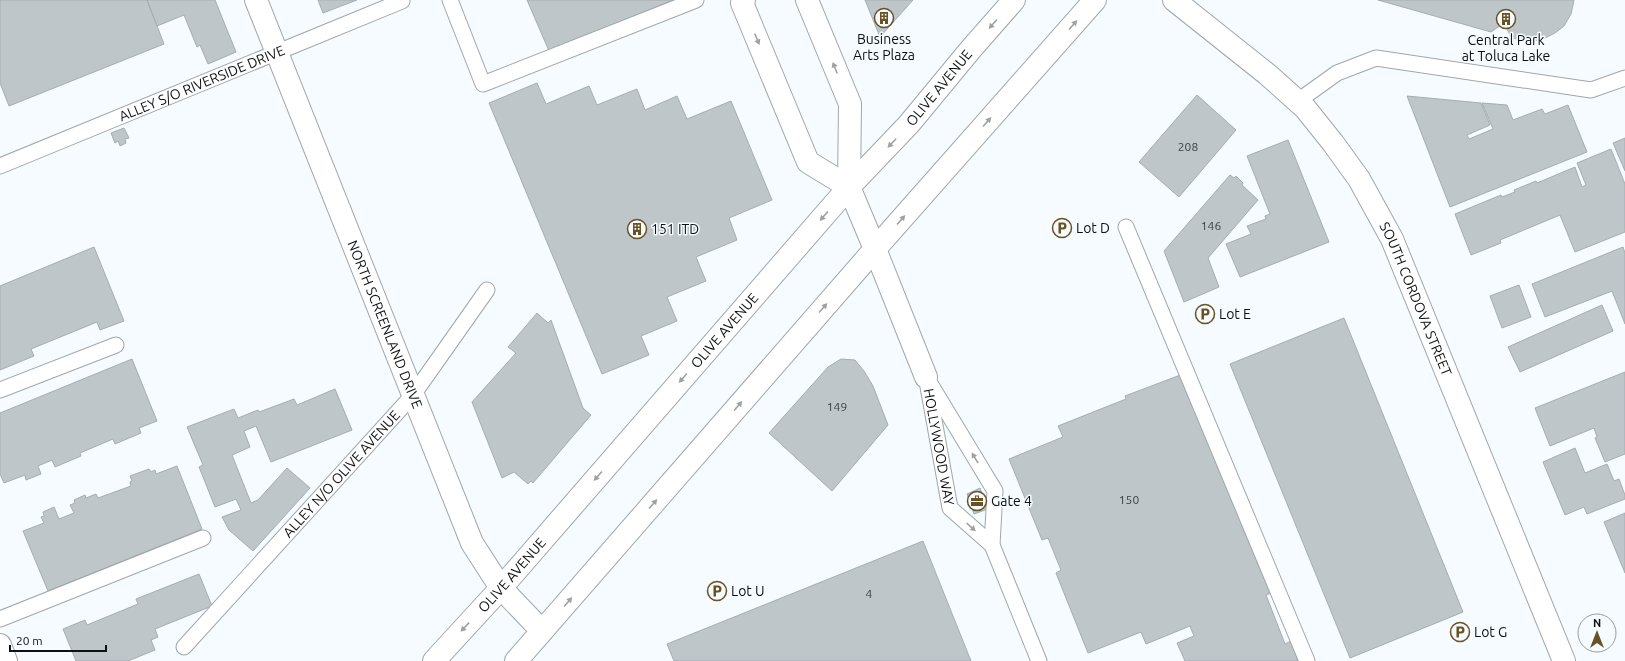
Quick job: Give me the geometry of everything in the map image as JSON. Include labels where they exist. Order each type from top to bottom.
[{"type":"main road","name":"NORTH SCREENLAND DRIVE","points":[[256,0],[472,543],[501,588],[542,631]]},
{"type":"main road","points":[[744,0],[742,3],[808,162],[849,187]]},
{"type":"main road","points":[[807,0],[850,104],[849,187]]},
{"type":"main road","name":"OLIVE AVENUE","points":[[434,661],[501,588],[849,187],[909,124],[1014,0]]},
{"type":"main road","points":[[516,661],[875,249],[1095,0]]},
{"type":"main road","name":"SOUTH CORDOVA STREET","points":[[1174,0],[1267,74],[1298,101],[1333,143],[1359,179],[1392,239],[1564,661]]},
{"type":"main road","name":"HOLLYWOOD WAY","points":[[849,187],[926,377]]},
{"type":"main road","points":[[0,646],[6,661]]},
{"type":"lane","points":[[450,0],[483,84],[696,0]]},
{"type":"lane","name":"ALLEY S/O RIVERSIDE DRIVE","points":[[0,166],[402,1]]},
{"type":"lane","points":[[1298,101],[1336,72],[1376,58],[1591,90],[1625,78]]},
{"type":"lane","points":[[1126,227],[1307,661]]},
{"type":"lane","name":"ALLEY N/O OLIVE AVENUE","points":[[184,647],[413,395],[488,290]]},
{"type":"lane","points":[[0,390],[116,345]]},
{"type":"lane","name":"HOLLYWOOD WAY","points":[[926,377],[950,508],[992,546]]},
{"type":"lane","name":"HOLLYWOOD WAY","points":[[926,377],[995,491],[992,546],[1039,661]]},
{"type":"lane","points":[[0,619],[203,538]]},
{"type":"building","points":[[0,0],[147,0],[164,44],[9,106],[0,83]]},
{"type":"building","points":[[147,0],[215,0],[236,52],[208,64],[200,45],[197,47],[184,15],[157,26]]},
{"type":"building","points":[[318,0],[357,0],[323,13]]},
{"type":"building","points":[[527,0],[673,0],[549,51]]},
{"type":"building","name":"Business Arts Plaza","points":[[865,0],[913,0],[880,37]]},
{"type":"building","name":"Central Park at Toluca Lake","points":[[1378,0],[1574,0],[1571,14],[1564,26],[1555,33],[1543,39],[1522,41],[1511,37],[1504,23],[1491,32]]},
{"type":"building","name":"151 ITD","points":[[537,83],[546,104],[589,86],[597,105],[637,89],[645,110],[677,96],[687,119],[731,101],[772,200],[729,218],[737,240],[696,257],[706,281],[667,297],[677,321],[641,336],[649,355],[602,374],[489,103]]},
{"type":"building","points":[[1197,95],[1236,130],[1179,197],[1139,162]]},
{"type":"building","points":[[1407,96],[1481,103],[1490,125],[1467,135],[1469,139],[1493,129],[1482,103],[1507,105],[1513,120],[1542,109],[1545,114],[1568,105],[1587,152],[1450,207]]},
{"type":"building","points":[[124,128],[129,138],[125,139],[126,143],[120,146],[118,141],[115,143],[111,133]]},
{"type":"building","points":[[1625,138],[1625,171],[1613,143]]},
{"type":"building","points":[[1288,140],[1329,242],[1240,277],[1226,244],[1251,234],[1247,226],[1266,219],[1265,216],[1270,214],[1247,156]]},
{"type":"building","points":[[1611,149],[1625,184],[1625,232],[1575,252],[1560,215],[1500,240],[1501,243],[1471,255],[1455,214],[1501,195],[1502,197],[1515,192],[1514,190],[1536,181],[1537,183],[1575,167],[1582,187],[1586,185],[1577,163]]},
{"type":"building","points":[[1230,175],[1234,178],[1236,176],[1243,183],[1242,185],[1258,200],[1208,258],[1219,287],[1184,302],[1164,251]]},
{"type":"building","points":[[94,247],[124,321],[100,330],[97,322],[31,349],[34,356],[0,370],[0,286]]},
{"type":"building","points":[[1623,247],[1625,253],[1625,324],[1612,291],[1545,317],[1532,284]]},
{"type":"building","points":[[1519,285],[1531,317],[1502,328],[1490,296]]},
{"type":"building","points":[[1602,305],[1613,331],[1520,372],[1508,347]]},
{"type":"building","points":[[537,313],[548,323],[551,320],[583,408],[591,415],[533,483],[531,481],[528,484],[514,472],[502,478],[472,402],[516,353],[508,347]]},
{"type":"building","points":[[1344,318],[1463,612],[1350,658],[1230,364]]},
{"type":"building","points":[[132,359],[157,421],[139,428],[141,433],[115,444],[113,439],[80,453],[81,456],[55,467],[52,460],[38,466],[41,474],[26,480],[25,475],[4,483],[0,474],[0,413]]},
{"type":"building","points":[[841,359],[855,360],[864,371],[873,386],[888,425],[832,491],[769,433],[828,367]]},
{"type":"building","points":[[1625,372],[1625,454],[1605,462],[1595,438],[1597,437],[1594,428],[1550,446],[1535,408]]},
{"type":"building","points":[[1183,374],[1271,593],[1266,595],[1285,644],[1291,641],[1298,661],[1185,661],[1177,643],[1194,636],[1190,626],[1146,644],[1141,632],[1088,653],[1056,573],[1061,570],[1048,538],[1042,540],[1009,459],[1063,437],[1058,426],[1126,399],[1125,396]]},
{"type":"building","points":[[335,389],[352,430],[271,462],[256,426],[244,431],[250,447],[232,455],[251,503],[258,500],[287,468],[310,488],[253,551],[229,530],[222,517],[241,510],[236,499],[215,507],[199,467],[203,465],[187,427],[234,409],[238,418],[294,399],[297,405]]},
{"type":"building","points":[[1575,448],[1585,473],[1607,464],[1614,481],[1619,479],[1625,499],[1587,514],[1584,507],[1565,515],[1543,462]]},
{"type":"building","points":[[177,466],[202,529],[48,591],[23,531],[44,523],[41,517],[44,516],[43,512],[54,507],[59,519],[74,513],[70,505],[75,503],[74,500],[85,495],[86,498],[96,494],[98,498],[131,486],[130,482],[132,481],[130,476],[149,469],[151,472],[155,470],[156,474]]},
{"type":"building","name":"Gate 4","points":[[980,488],[988,509],[974,514],[967,494]]},
{"type":"building","points":[[1625,513],[1625,573],[1604,522]]},
{"type":"building","points":[[923,541],[971,661],[674,661],[667,644]]},
{"type":"building","points":[[199,574],[212,606],[155,629],[158,637],[151,640],[155,650],[128,661],[76,661],[63,629],[85,620],[87,625],[138,604],[136,599]]},
{"type":"place","name":"Business Arts Plaza","points":[[884,18]]},
{"type":"place","name":"Central Park at Toluca Lake","points":[[1506,19]]},
{"type":"place","name":"Lot D","points":[[1062,228]]},
{"type":"place","name":"151 ITD","points":[[637,229]]},
{"type":"place","name":"Lot E","points":[[1205,314]]},
{"type":"place","name":"Gate 4","points":[[977,501]]},
{"type":"place","name":"Lot U","points":[[717,591]]},
{"type":"place","name":"Lot G","points":[[1460,632]]}]
